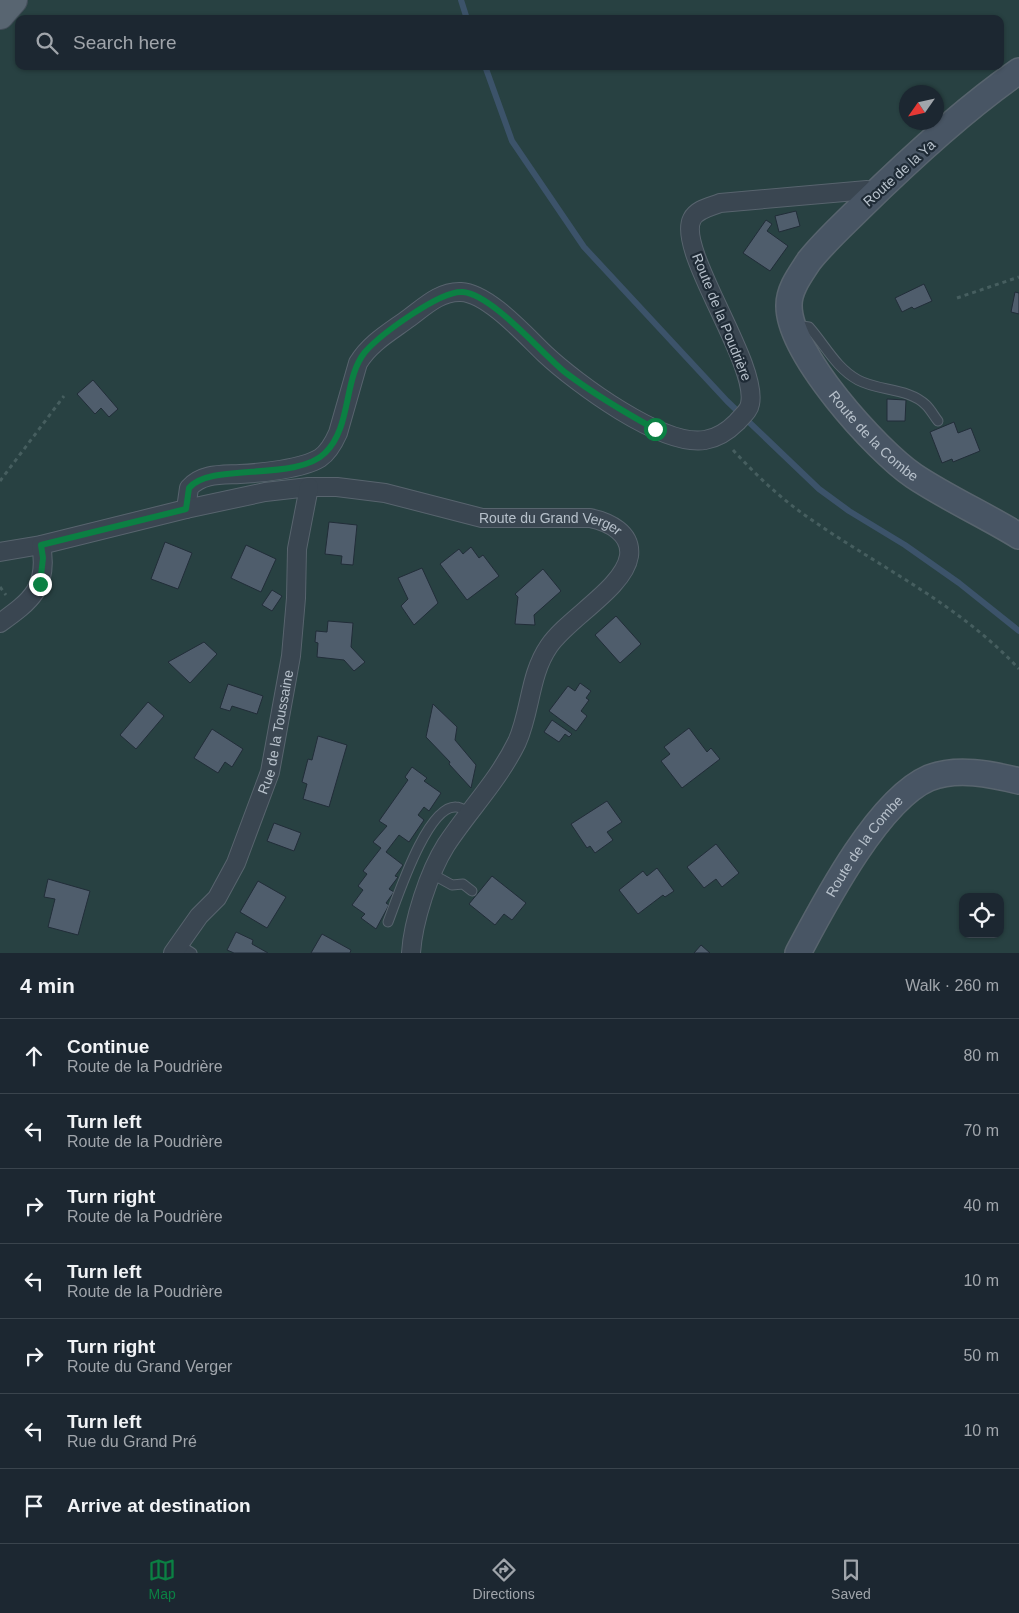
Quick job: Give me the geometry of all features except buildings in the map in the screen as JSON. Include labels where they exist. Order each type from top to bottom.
[{"type":"main road","points":[[0,15],[13,0]]},
{"type":"street","name":"Route de la Ya","points":[[792,288],[810,260],[874,195],[990,92],[1019,71]]},
{"type":"street","name":"Route de la Poudrière","points":[[186,509],[189,488],[203,478],[261,472],[300,465],[311,462],[325,454],[334,443],[338,433],[356,370],[364,354],[381,338],[432,301],[453,292],[474,295],[489,305],[564,371],[593,392],[655,429],[679,438],[697,441],[720,435],[749,408],[751,398],[749,382],[717,309],[693,244],[690,224],[692,219],[700,210],[720,203],[867,190],[874,195]]},
{"type":"street","name":"Route de la Combe","points":[[792,288],[789,307],[793,326],[801,347],[821,377],[872,438],[898,464],[930,486],[1019,536]]},
{"type":"street","name":"Route du Grand Verger","points":[[0,552],[41,545],[186,509],[265,492],[309,487],[345,488],[385,493],[482,518],[590,518],[612,526],[626,539],[629,556],[622,573],[557,636],[543,656],[534,678],[525,722],[516,744],[498,775],[445,846],[432,874],[419,916],[411,953]]},
{"type":"street","name":"Rue de la Toussaine","points":[[181,950],[199,916],[217,898],[236,863],[270,772],[291,656],[296,598],[297,550],[309,487]]},
{"type":"street","points":[[0,623],[28,602],[36,591],[43,566],[41,545]]},
{"type":"street","name":"Route de la Combe","points":[[798,953],[864,842],[887,810],[904,795],[928,779],[953,773],[981,773],[1019,781]]},
{"type":"lane","points":[[793,326],[809,327],[833,358],[849,374],[869,385],[916,398],[926,404],[938,421]]},
{"type":"lane","points":[[388,922],[417,849],[436,819],[449,808],[457,807],[470,814]]},
{"type":"lane","points":[[432,874],[452,885],[463,884],[472,891]]},
{"type":"path","points":[[957,298],[1019,277]]},
{"type":"path","points":[[0,481],[64,396]]},
{"type":"path","points":[[720,435],[751,470],[800,511],[969,624],[1019,669]]},
{"type":"green space","points":[[0,0],[1019,0],[1019,953],[0,953]]},
{"type":"waterway","points":[[461,0],[466,15]]},
{"type":"waterway","points":[[486,70],[512,141],[584,247],[727,401],[819,489],[849,511],[905,545],[959,583],[1019,631]]},
{"type":"route","points":[[40,584],[43,558],[41,545],[186,509],[186,498],[189,488],[193,483],[203,478],[261,472],[300,465],[320,458],[334,443],[350,396],[358,363],[364,354],[381,338],[432,301],[453,292],[464,292],[474,295],[489,305],[513,324],[564,371],[624,412],[655,429]]}]
